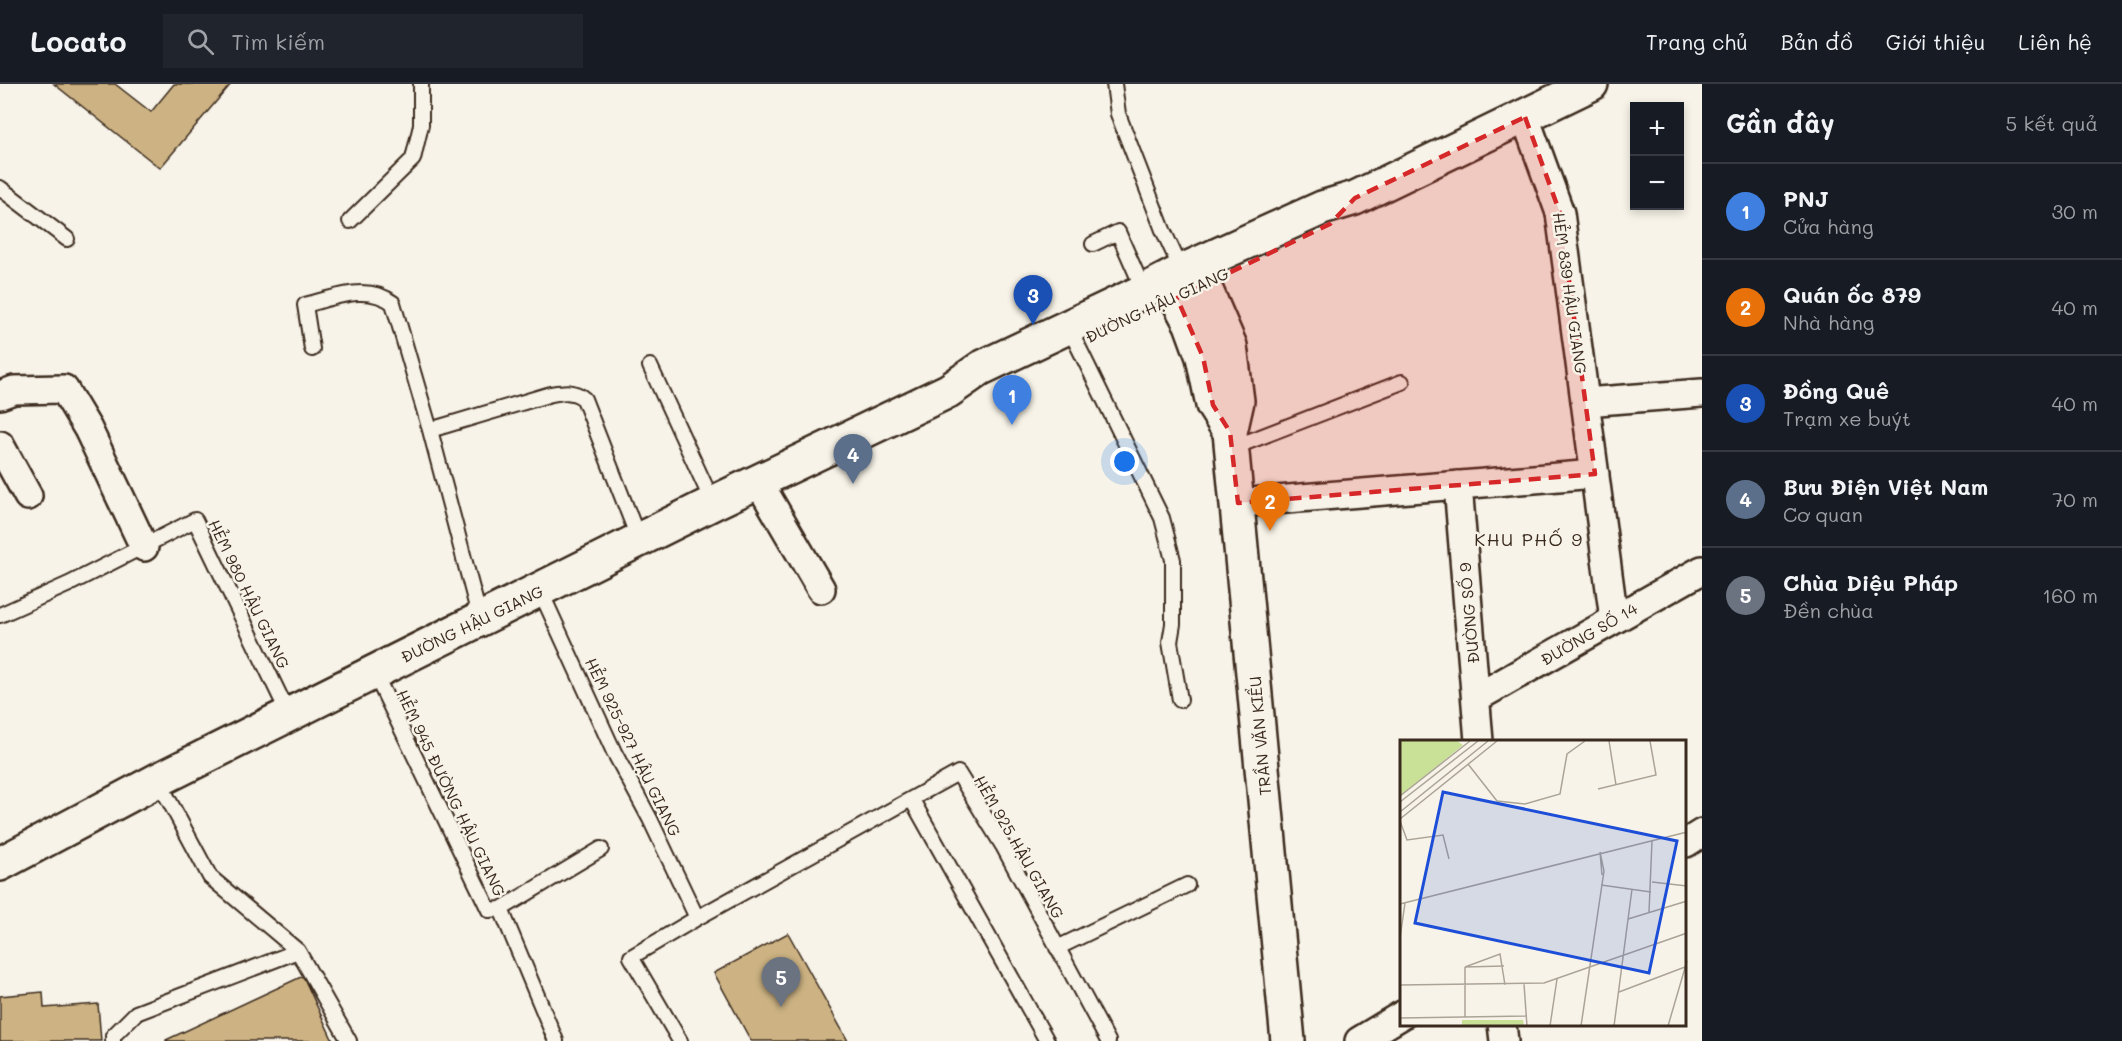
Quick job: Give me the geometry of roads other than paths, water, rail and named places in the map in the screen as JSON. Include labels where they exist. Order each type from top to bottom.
[{"type":"main road","name":"ĐƯỜNG HẬU GIANG","points":[[0,864],[158,780],[480,619],[758,481],[948,391],[981,368],[1144,291],[1188,285],[1226,273],[1330,224],[1355,198],[1525,117],[1559,91],[1591,84]]},
{"type":"main road","name":"ĐƯỜNG HẬU GIANG","points":[[948,391],[988,383],[1149,308],[1188,285]]},
{"type":"main road","name":"TRẦN VĂN KIỂU","points":[[1188,285],[1230,346],[1237,401],[1231,440],[1288,1041]]},
{"type":"street","name":"HẺM 839 HẬU GIANG","points":[[1525,117],[1560,213],[1614,619]]},
{"type":"street","points":[[0,395],[14,390],[63,389],[88,429],[144,547]]},
{"type":"street","points":[[1585,402],[1702,393]]},
{"type":"street","points":[[0,445],[28,496]]},
{"type":"street","points":[[1238,503],[1595,474]]},
{"type":"street","points":[[758,481],[821,589]]},
{"type":"street","name":"ĐƯỜNG SỐ 9","points":[[1458,485],[1479,740]]},
{"type":"street","name":"ĐƯỜNG SỐ 14","points":[[1476,698],[1702,570]]},
{"type":"street","points":[[1687,842],[1702,833]]},
{"type":"street","points":[[1359,1041],[1400,1016]]},
{"type":"street","points":[[1502,1026],[1503,1041]]},
{"type":"lane","points":[[350,221],[413,159],[421,125],[421,84]]},
{"type":"lane","points":[[1114,84],[1118,114],[1163,230],[1188,285]]},
{"type":"lane","points":[[0,188],[67,239]]},
{"type":"lane","points":[[1093,244],[1118,232],[1144,291]]},
{"type":"lane","points":[[312,349],[304,305],[358,293],[380,294],[393,303],[430,430],[480,619]]},
{"type":"lane","points":[[1076,342],[1162,518],[1173,560],[1173,624],[1170,642],[1180,700]]},
{"type":"lane","points":[[650,366],[713,503]]},
{"type":"lane","points":[[1231,440],[1402,382]]},
{"type":"lane","points":[[430,430],[551,394],[568,392],[579,395],[584,399],[639,540]]},
{"type":"lane","name":"HẺM 980 HẬU GIANG","points":[[0,615],[144,547],[195,520],[289,715]]},
{"type":"lane","name":"HẺM 925-927 HẬU GIANG","points":[[540,590],[614,752],[650,819],[697,918]]},
{"type":"lane","name":"HẺM 945 ĐƯỜNG HẬU GIANG","points":[[374,672],[489,910],[501,909],[602,849]]},
{"type":"lane","name":"HẺM 925 HẬU GIANG","points":[[680,1041],[631,957],[958,773],[1003,846],[1108,1041]]},
{"type":"lane","points":[[158,780],[210,877],[298,951],[350,1041]]},
{"type":"lane","points":[[912,800],[1047,1041]]},
{"type":"lane","points":[[1058,948],[1187,885]]},
{"type":"lane","points":[[501,909],[556,1041]]},
{"type":"lane","points":[[112,1041],[113,1035],[136,1013],[298,951]]},
{"type":"place","name":"Đồng Quê","points":[[1033,325]]},
{"type":"place","name":"PNJ","points":[[1012,425]]},
{"type":"place","name":"Bưu Điện Việt Nam","points":[[853,484]]},
{"type":"place","name":"Quán ốc 879","points":[[1270,531]]},
{"type":"place","name":"Chùa Diệu Pháp","points":[[781,1007]]},
{"type":"district","name":"KHU PHỐ 9","points":[[1529,540]]}]
